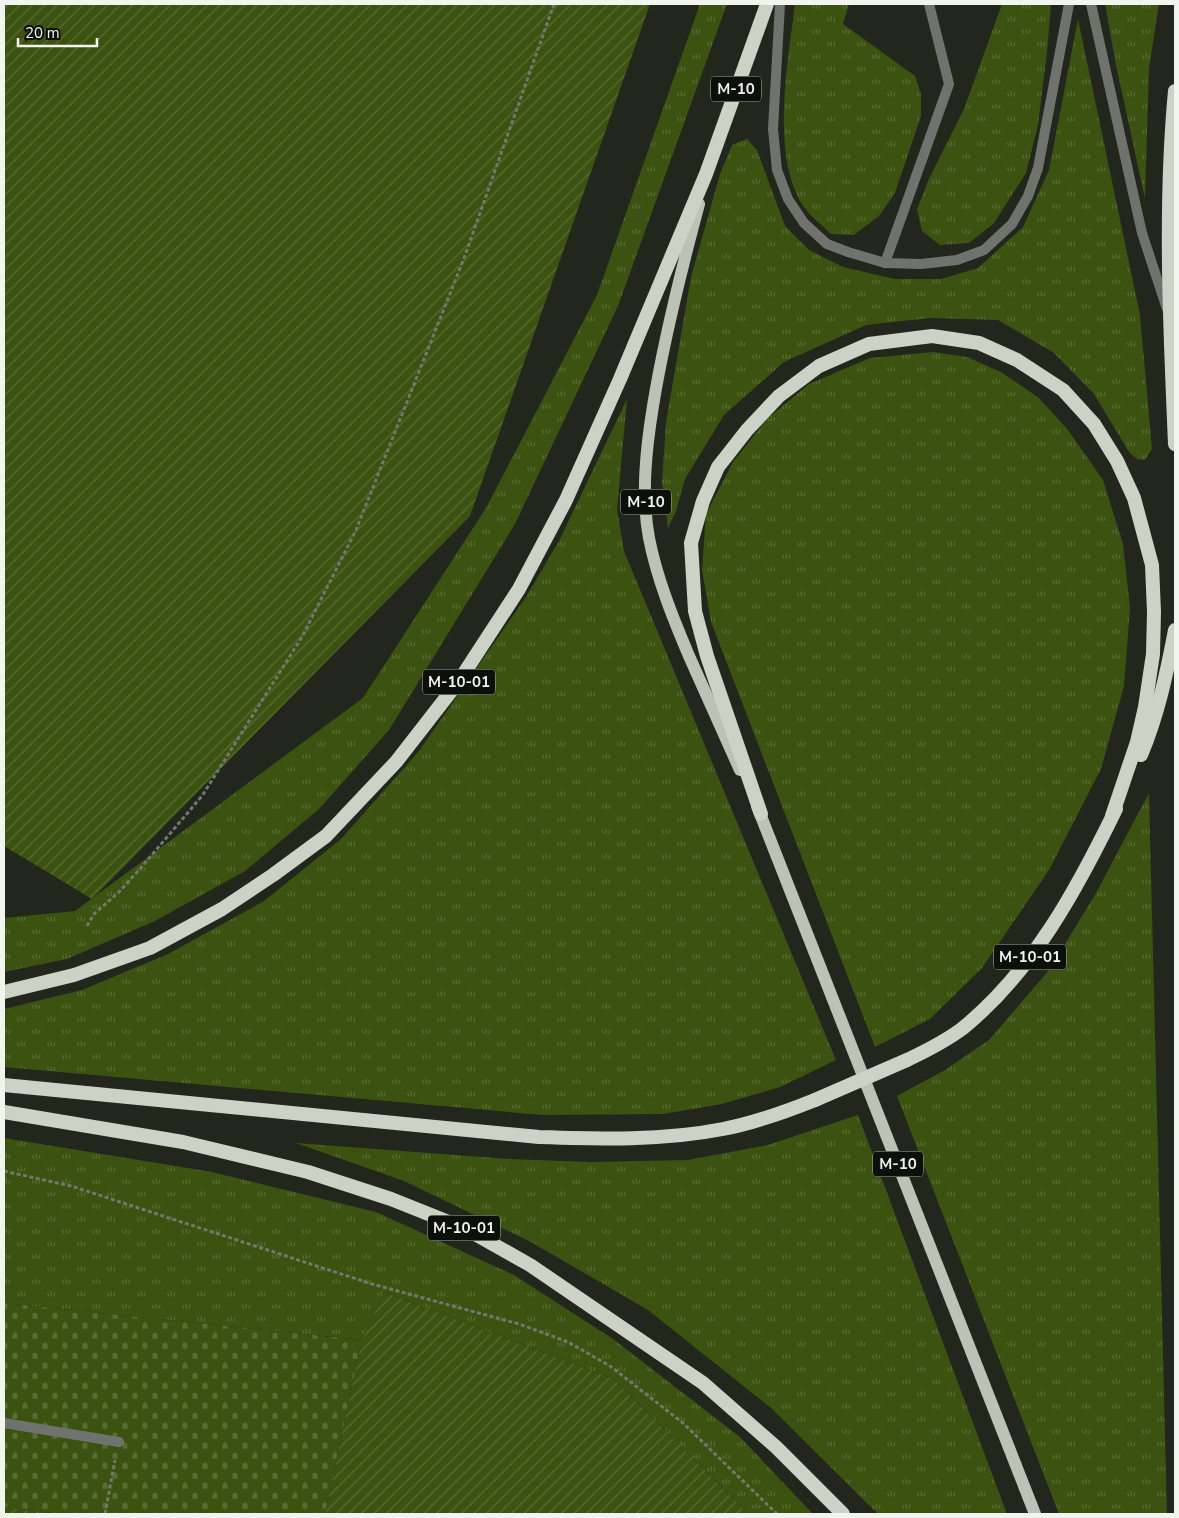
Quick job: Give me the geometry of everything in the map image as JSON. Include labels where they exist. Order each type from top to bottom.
[{"type":"highway","name":"М-10","points":[[706,174],[767,4]]},
{"type":"highway","points":[[1175,91],[1172,126],[1169,315],[1175,444]]},
{"type":"highway","name":"М-10-01","points":[[4,992],[74,975],[150,948],[222,909],[326,836],[396,762],[459,681],[519,590],[566,500],[706,174]]},
{"type":"highway","points":[[761,814],[707,656],[695,611],[691,543],[703,501],[718,467],[746,430],[779,396],[820,366],[869,344],[932,336],[979,343],[1017,360],[1063,390],[1094,424],[1116,461],[1134,498],[1152,565],[1154,612],[1152,654],[1145,707],[1137,742],[1112,816]]},
{"type":"highway","name":"М-10-01","points":[[4,1085],[539,1137],[623,1139],[676,1136],[724,1129],[776,1115],[815,1100],[930,1048],[962,1028],[1011,981],[1054,923],[1088,865],[1133,774],[1152,726],[1168,667],[1175,630]]},
{"type":"highway","name":"М-10-01","points":[[4,1112],[183,1142],[308,1172],[391,1199],[466,1229],[530,1265],[703,1383],[776,1447],[843,1514]]},
{"type":"main road","name":"М-10","points":[[706,174],[675,296],[657,380],[647,443],[645,493],[649,537],[657,572],[672,615],[761,814],[1035,1514]]},
{"type":"lane","points":[[780,4],[773,128],[777,170],[788,199],[804,223],[827,244],[885,263],[921,264],[957,260],[984,250],[1012,224],[1028,196],[1038,168],[1069,4]]},
{"type":"lane","points":[[885,263],[948,84],[929,4]]},
{"type":"lane","points":[[1090,4],[1142,233],[1169,315]]},
{"type":"lane","points":[[4,1423],[119,1442]]},
{"type":"path","points":[[87,926],[94,914],[119,892],[202,796],[302,637],[356,530],[460,270],[554,4]]},
{"type":"path","points":[[4,1171],[71,1186],[372,1284],[519,1324],[568,1342],[610,1366],[683,1423],[778,1514]]},
{"type":"path","points":[[105,1514],[119,1442]]},
{"type":"green space","points":[[4,4],[650,4],[470,516],[92,899],[4,846]]},
{"type":"green space","points":[[700,4],[727,4],[618,306],[515,524],[389,730],[319,809],[245,871],[155,921],[67,959],[4,972],[4,918],[75,911],[363,698],[486,508],[597,295]]},
{"type":"green space","points":[[795,4],[849,4],[843,24],[915,76],[921,94],[921,116],[895,193],[879,216],[854,235],[831,234],[810,214],[804,207],[794,186],[787,162],[784,136],[784,108]]},
{"type":"green space","points":[[1002,4],[1051,4],[1038,125],[1026,173],[994,223],[969,243],[940,245],[922,231],[917,209],[929,179],[964,109]]},
{"type":"green space","points":[[1105,4],[1159,4],[1149,68],[1145,199],[1116,65]]},
{"type":"green space","points":[[1078,19],[1140,315],[1152,449],[1145,460],[1137,459],[1129,452],[1094,394],[1054,353],[998,320],[930,318],[866,325],[784,362],[724,415],[685,479],[676,511],[668,528],[662,482],[666,422],[691,277],[720,174],[732,145],[747,139],[757,150],[785,226],[809,250],[843,267],[895,279],[941,279],[978,268],[1023,227],[1049,170]]},
{"type":"green space","points":[[933,352],[967,357],[1001,372],[1039,398],[1068,430],[1103,480],[1123,544],[1130,608],[1124,686],[1101,769],[1049,870],[982,968],[930,1019],[875,1047],[711,622],[702,570],[706,514],[733,462],[768,418],[809,384],[870,358]]},
{"type":"green space","points":[[627,399],[617,510],[624,551],[836,1060],[780,1087],[722,1104],[663,1114],[543,1115],[4,1067],[4,1009],[82,990],[168,954],[264,901],[341,839],[419,751],[526,597],[559,541]]},
{"type":"green space","points":[[1149,793],[1167,1514],[1059,1514],[897,1096],[945,1070],[989,1040],[1050,969],[1096,893]]},
{"type":"green space","points":[[858,1115],[1007,1514],[878,1514],[771,1408],[648,1310],[529,1241],[404,1181],[296,1143],[509,1159],[591,1162],[688,1160],[768,1145]]},
{"type":"green space","points":[[4,1138],[212,1172],[376,1212],[514,1275],[613,1339],[740,1437],[813,1514],[749,1514],[614,1379],[384,1292],[362,1340],[4,1303]]},
{"type":"green space","points":[[384,1292],[614,1379],[749,1514],[325,1514],[362,1340]]},
{"type":"green space","points":[[4,1303],[362,1340],[325,1514],[58,1514],[4,1507]]},
{"type":"green space","points":[[4,1507],[58,1514],[4,1514]]}]
